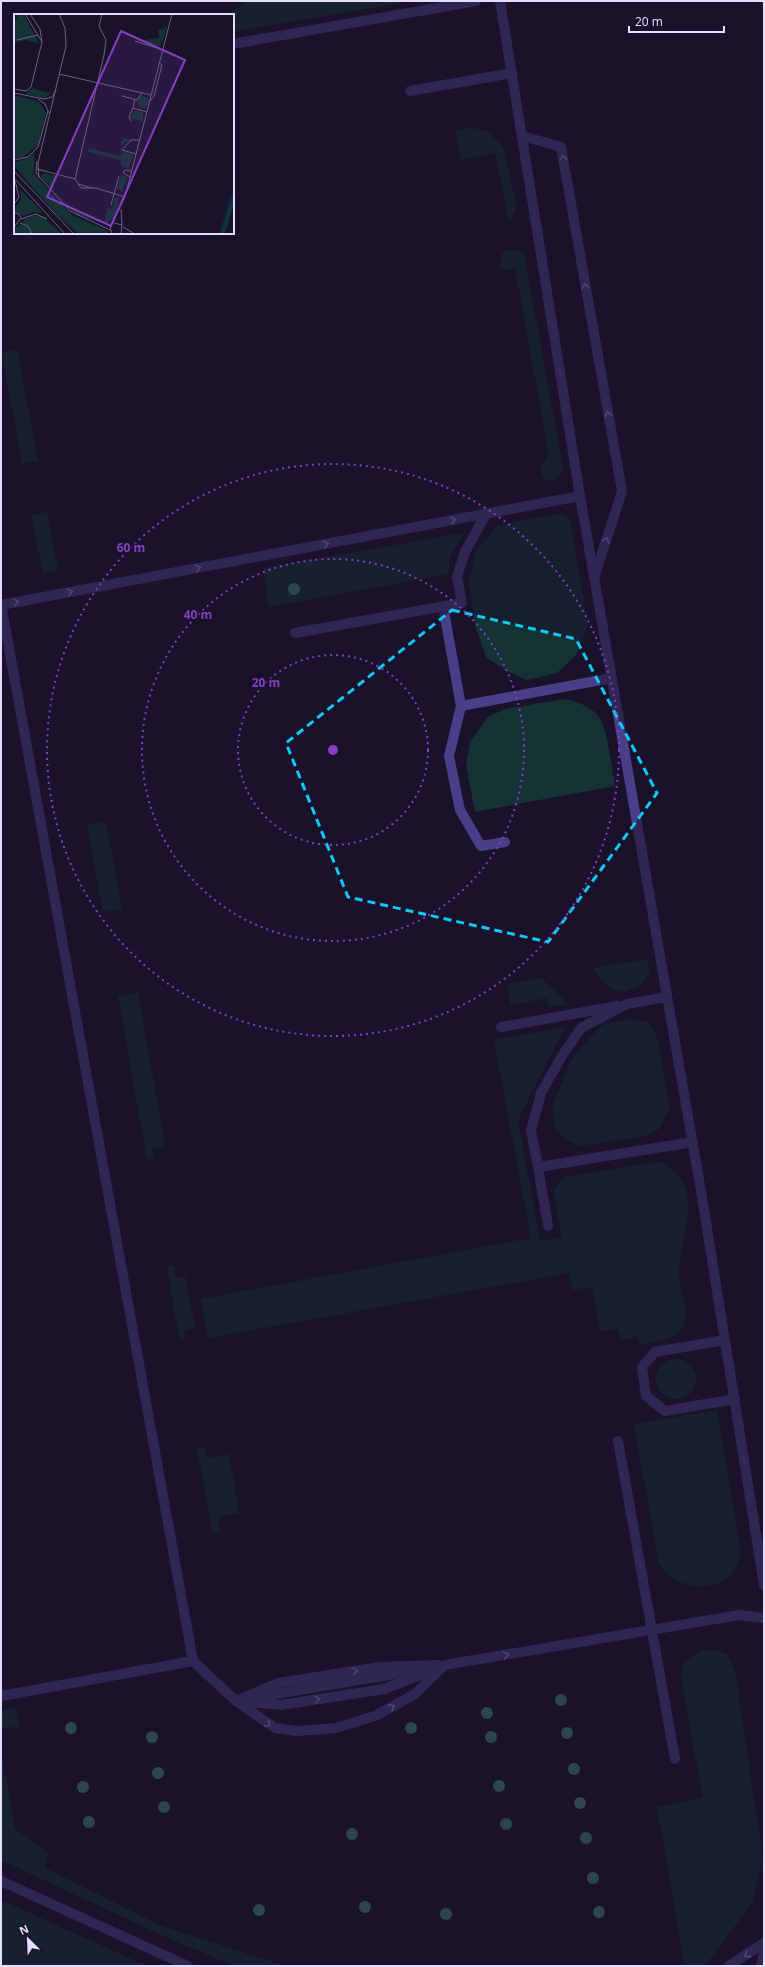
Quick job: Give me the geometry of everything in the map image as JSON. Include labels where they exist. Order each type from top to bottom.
[{"type":"lane","points":[[234,44],[476,1]]},
{"type":"lane","points":[[500,1],[580,496],[693,1142],[764,1586]]},
{"type":"lane","points":[[410,91],[512,73]]},
{"type":"lane","points":[[522,136],[561,147],[622,491],[594,577]]},
{"type":"lane","points":[[445,1665],[415,1694],[375,1716],[336,1728],[297,1731],[275,1728],[236,1701],[193,1661],[1,604],[580,496]]},
{"type":"lane","points":[[295,633],[462,603],[457,577],[465,552],[486,514]]},
{"type":"lane","points":[[443,606],[461,706],[449,756],[460,810],[481,846],[505,842]]},
{"type":"lane","points":[[461,706],[612,678]]},
{"type":"lane","points":[[501,1028],[667,997]]},
{"type":"lane","points":[[548,1226],[531,1130],[541,1094],[562,1056],[581,1028],[627,1004]]},
{"type":"lane","points":[[538,1167],[693,1142]]},
{"type":"lane","points":[[725,1340],[655,1352],[642,1367],[646,1396],[665,1411],[735,1399]]},
{"type":"lane","points":[[618,1441],[675,1759]]},
{"type":"lane","points":[[236,1701],[738,1615],[764,1618]]},
{"type":"lane","points":[[1,1696],[193,1661]]},
{"type":"lane","points":[[1,1881],[188,1966]]},
{"type":"lane","points":[[729,1966],[764,1943]]},
{"type":"lane","points":[[761,1966],[764,1952]]},
{"type":"highlighted area","points":[[452,610],[576,639],[657,793],[548,942],[348,897],[286,743]]},
{"type":"green space","points":[[247,1],[402,1],[397,4],[236,31],[234,29],[234,14],[227,14]]},
{"type":"green space","points":[[473,128],[489,132],[503,147],[517,208],[509,221],[495,153],[461,160],[455,130]]},
{"type":"green space","points":[[508,250],[515,250],[524,253],[563,469],[558,478],[548,481],[543,476],[541,467],[549,455],[515,268],[504,270],[500,266],[502,254]]},
{"type":"green space","points":[[17,350],[38,461],[22,463],[2,353]]},
{"type":"green space","points":[[47,512],[58,570],[43,573],[31,515]]},
{"type":"green space","points":[[557,514],[566,515],[571,524],[588,624],[577,654],[557,673],[527,680],[505,670],[486,657],[475,625],[469,583],[475,552],[498,525]]},
{"type":"green space","points":[[463,533],[449,560],[449,574],[269,607],[263,568]]},
{"type":"green space","points":[[564,699],[583,705],[596,713],[599,717],[605,731],[615,786],[475,812],[466,766],[470,742],[488,717],[505,709]]},
{"type":"green space","points":[[106,822],[122,909],[103,912],[87,825]]},
{"type":"green space","points":[[647,959],[650,972],[642,984],[625,992],[612,990],[592,968]]},
{"type":"green space","points":[[541,978],[569,1004],[549,1007],[547,998],[511,1005],[507,984]]},
{"type":"green space","points":[[138,993],[165,1146],[152,1149],[154,1158],[147,1159],[118,996]]},
{"type":"green space","points":[[629,1019],[648,1022],[657,1037],[670,1108],[659,1129],[648,1135],[581,1146],[565,1139],[554,1126],[553,1104],[572,1058],[602,1025]]},
{"type":"green space","points":[[565,1027],[518,1120],[540,1241],[562,1237],[553,1190],[564,1177],[660,1162],[680,1178],[687,1193],[688,1214],[679,1275],[685,1319],[684,1325],[680,1331],[666,1339],[640,1345],[638,1336],[621,1340],[618,1329],[600,1331],[592,1287],[573,1290],[569,1273],[208,1338],[201,1299],[531,1238],[494,1040]]},
{"type":"green space","points":[[174,1266],[176,1278],[185,1276],[195,1328],[184,1330],[186,1338],[179,1339],[167,1267]]},
{"type":"green space","points":[[680,1359],[687,1362],[693,1368],[696,1379],[695,1387],[687,1396],[680,1399],[672,1399],[665,1396],[657,1387],[656,1375],[659,1368],[668,1360]]},
{"type":"green space","points":[[717,1410],[741,1552],[737,1566],[727,1579],[711,1585],[693,1586],[677,1581],[659,1564],[634,1424]]},
{"type":"green space","points":[[205,1447],[207,1458],[229,1454],[239,1513],[218,1517],[220,1532],[213,1534],[197,1448]]},
{"type":"green space","points":[[715,1650],[728,1655],[735,1671],[763,1858],[752,1903],[705,1966],[685,1966],[657,1807],[703,1798],[681,1679],[683,1663],[700,1651]]},
{"type":"green space","points":[[16,1708],[20,1726],[1,1729],[1,1711]]},
{"type":"green space","points":[[1,1750],[15,1829],[48,1852],[45,1868],[162,1926],[285,1966],[235,1966],[163,1936],[1,1860]]},
{"type":"green space","points":[[1,1900],[138,1962],[150,1966],[1,1966]]}]
